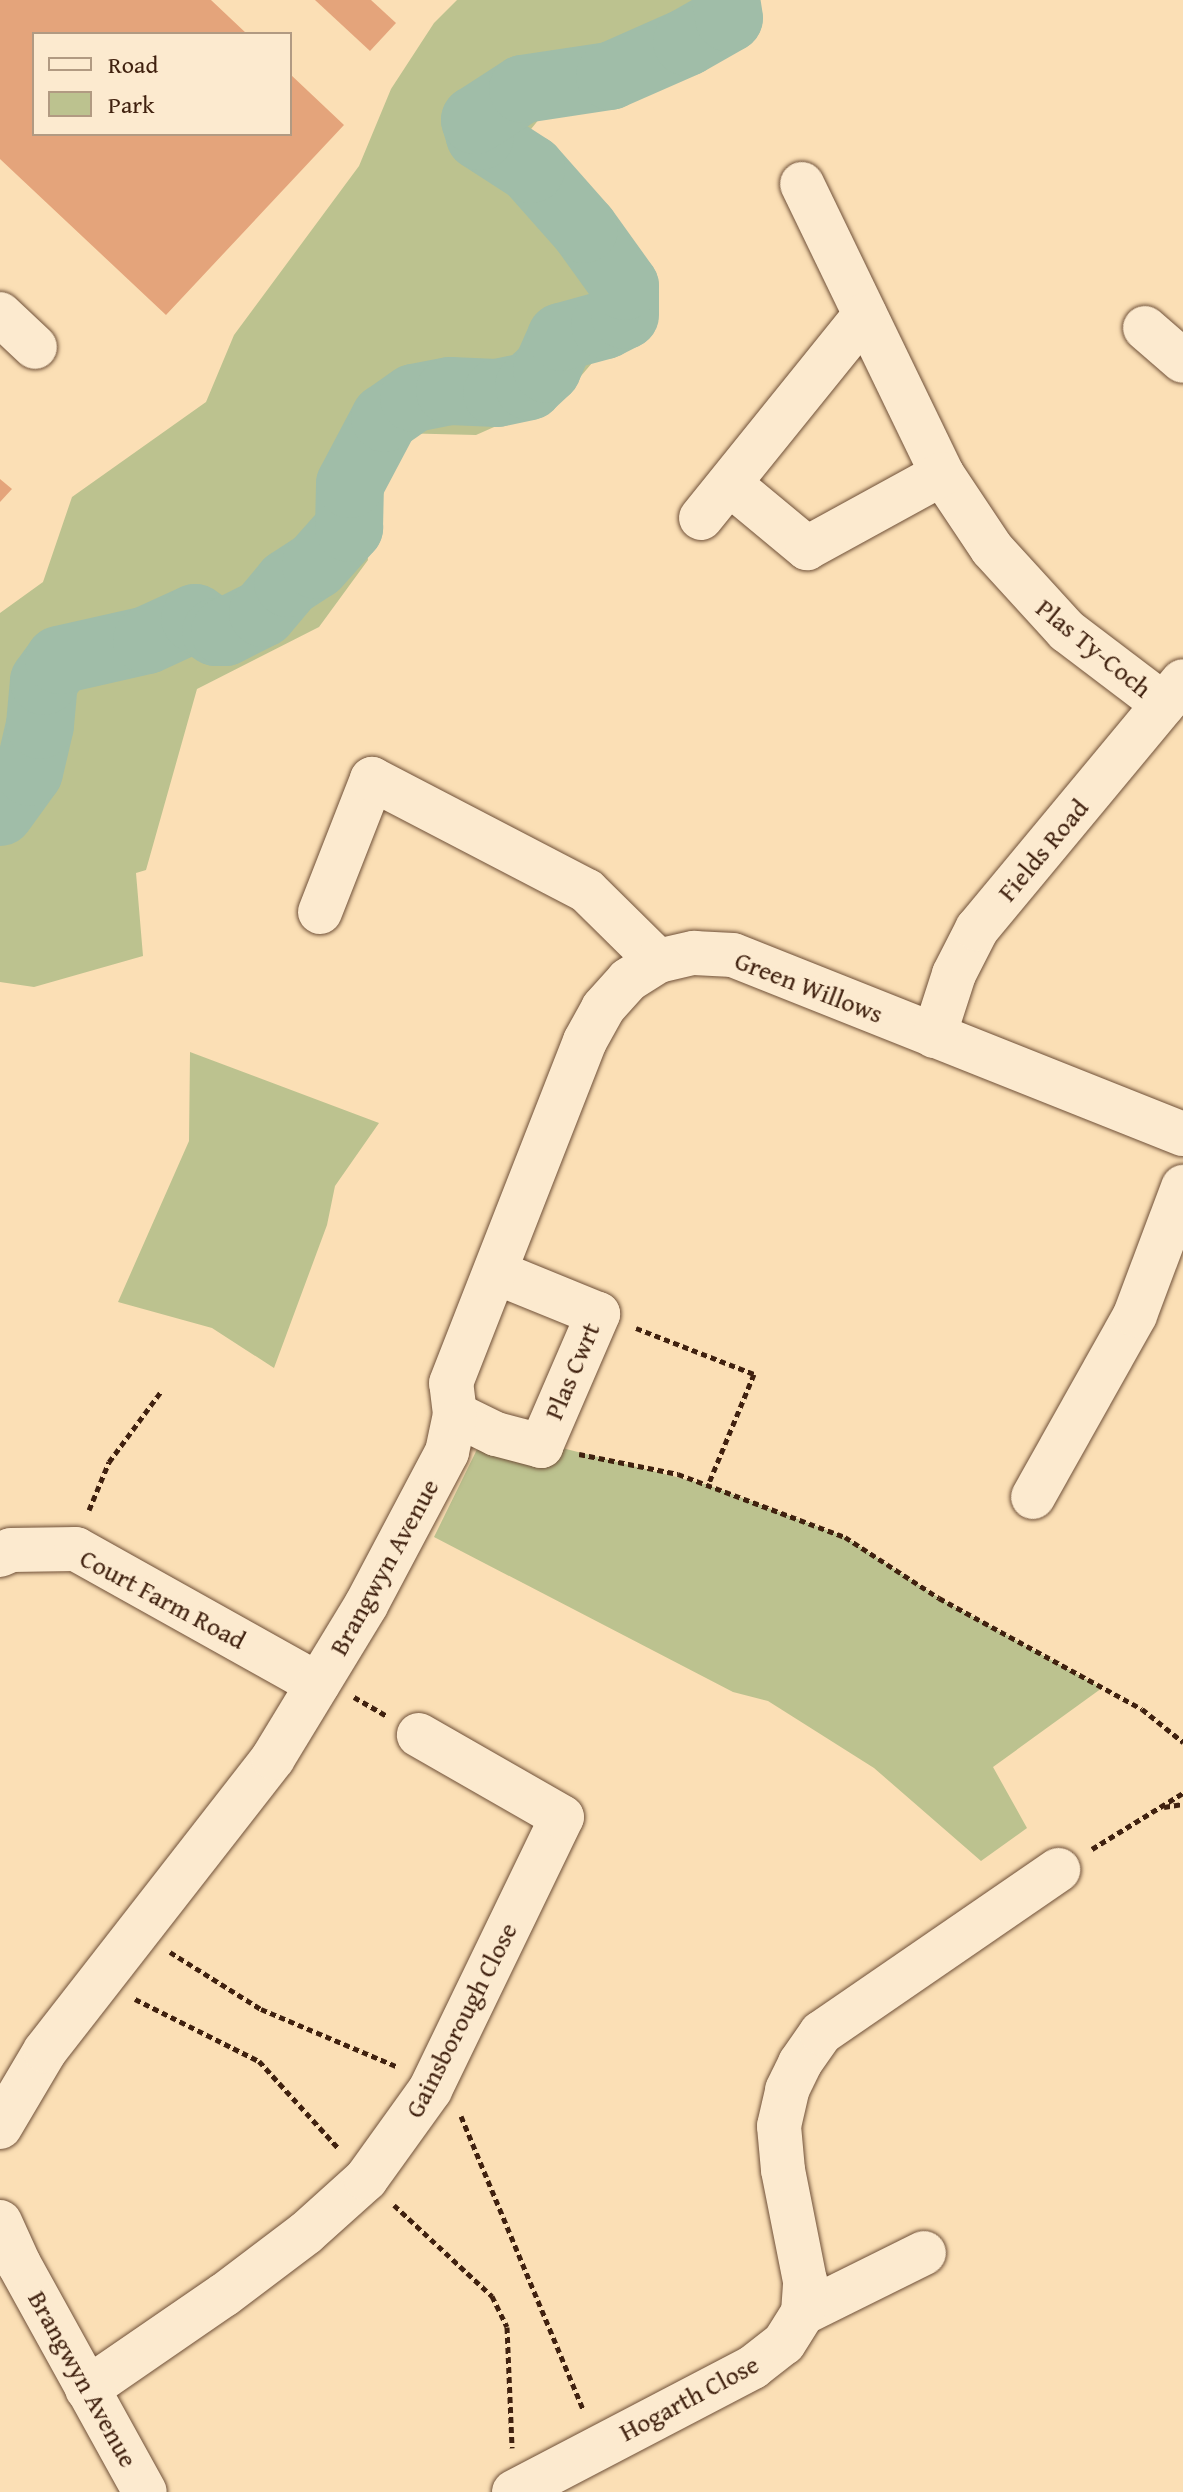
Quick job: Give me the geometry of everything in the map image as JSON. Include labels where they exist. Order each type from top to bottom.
[{"type":"street","name":"Plas Ty-Coch","points":[[802,184],[942,474],[992,549],[1030,595],[1098,657],[1173,692]]},
{"type":"street","points":[[0,314],[35,347]]},
{"type":"street","points":[[701,518],[731,485],[865,315]]},
{"type":"street","points":[[1145,328],[1183,361]]},
{"type":"street","points":[[731,485],[807,548],[942,474]]},
{"type":"street","name":"Fields Road","points":[[934,1036],[954,974],[977,929],[1173,692]]},
{"type":"street","points":[[320,912],[372,779],[587,891],[658,961]]},
{"type":"street","name":"Green Willows","points":[[658,961],[694,953],[733,955],[1183,1134]]},
{"type":"street","name":"Brangwyn Avenue","points":[[0,2127],[45,2051],[140,1933],[273,1758],[366,1605],[447,1452],[455,1414],[451,1383],[585,1041],[603,1008],[628,980],[658,961]]},
{"type":"street","points":[[1033,1497],[1135,1315],[1183,1187]]},
{"type":"street","name":"Plas Cwrt","points":[[455,1414],[496,1434],[541,1446],[598,1314],[495,1272]]},
{"type":"street","name":"Court Farm Road","points":[[0,1555],[11,1550],[76,1549],[320,1681]]},
{"type":"street","name":"Gainsborough Close","points":[[87,2389],[224,2295],[306,2233],[366,2179],[400,2136],[438,2074],[562,1817],[419,1735]]},
{"type":"street","points":[[924,2253],[803,2313],[805,2281],[783,2170],[779,2126],[787,2090],[800,2063],[821,2033],[1058,1870]]},
{"type":"street","name":"Brangwyn Avenue","points":[[0,2222],[145,2492]]},
{"type":"street","name":"Hogarth Close","points":[[514,2492],[753,2367],[784,2343],[803,2313]]},
{"type":"path","points":[[598,1314],[754,1374],[708,1485]]},
{"type":"path","points":[[76,1549],[109,1462],[162,1390]]},
{"type":"path","points":[[541,1446],[678,1474],[845,1537],[939,1598],[1142,1709],[1183,1742]]},
{"type":"path","points":[[320,1681],[419,1735]]},
{"type":"path","points":[[1058,1870],[1183,1793]]},
{"type":"path","points":[[1160,1807],[1183,1804]]},
{"type":"path","points":[[140,1933],[261,2009],[438,2074],[599,2447]]},
{"type":"green space","points":[[457,0],[738,0],[722,50],[544,113],[523,139],[575,205],[633,292],[609,343],[564,396],[476,435],[395,433],[361,503],[368,560],[319,627],[197,689],[146,870],[136,873],[143,956],[34,987],[0,982],[0,613],[43,582],[72,497],[206,402],[234,335],[359,166],[391,89],[434,23]]},
{"type":"green space","points":[[190,1052],[379,1123],[335,1186],[327,1225],[274,1368],[212,1328],[118,1302],[189,1141]]},
{"type":"green space","points":[[487,1429],[708,1485],[845,1537],[939,1598],[1102,1688],[993,1767],[1027,1828],[981,1861],[874,1768],[768,1701],[733,1692],[434,1537]]},
{"type":"building","points":[[0,0],[211,0],[245,32],[32,32],[32,136],[292,136],[292,76],[344,125],[166,315],[0,159]]},
{"type":"building","points":[[315,0],[371,0],[396,23],[370,51]]},
{"type":"building","points":[[0,479],[12,489],[0,502]]},
{"type":"waterway","points":[[0,812],[29,772],[40,725],[44,681],[59,660],[147,640],[195,618],[216,632],[225,632],[263,613],[288,583],[316,565],[349,528],[350,484],[385,418],[414,398],[450,391],[497,393],[529,386],[547,369],[561,337],[605,325],[625,315],[625,286],[584,229],[531,169],[480,136],[475,120],[523,89],[610,76],[687,42],[729,18],[726,0]]}]
